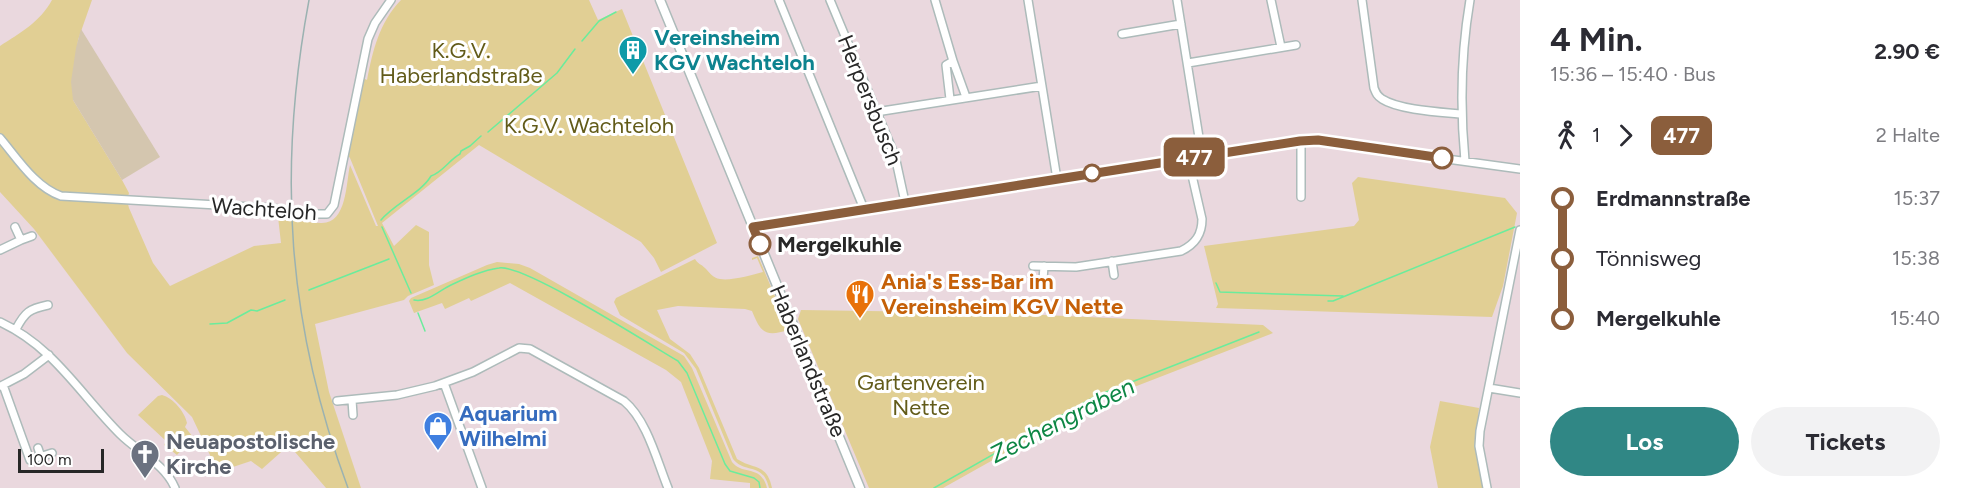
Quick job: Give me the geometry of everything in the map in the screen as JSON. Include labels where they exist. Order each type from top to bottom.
[{"type":"street","name":"Wachteloh","points":[[0,138],[42,185],[61,196],[271,208],[327,214],[334,205],[367,41],[375,23],[391,0]]},
{"type":"street","name":"Haberlandstraße","points":[[660,0],[860,488]]},
{"type":"street","points":[[779,0],[864,209]]},
{"type":"street","name":"Herpersbusch","points":[[830,0],[898,168],[905,202]]},
{"type":"street","points":[[934,0],[966,97]]},
{"type":"street","points":[[1028,0],[1057,179]]},
{"type":"street","points":[[1176,0],[1202,156]]},
{"type":"street","points":[[1272,0],[1281,47]]},
{"type":"street","points":[[1362,0],[1374,88],[1378,96],[1382,100],[1429,111],[1461,114]]},
{"type":"street","points":[[1465,161],[1461,114],[1464,42],[1470,0]]},
{"type":"street","points":[[1122,34],[1181,24]]},
{"type":"street","points":[[1188,63],[1296,45]]},
{"type":"street","points":[[950,99],[946,65],[953,61]]},
{"type":"street","points":[[876,112],[1042,86]]},
{"type":"street","points":[[753,227],[1300,141],[1318,140],[1520,169]]},
{"type":"street","points":[[1300,141],[1301,197]]},
{"type":"street","points":[[1033,266],[1076,267],[1181,250],[1192,244],[1202,227],[1202,219],[1188,158]]},
{"type":"street","points":[[15,227],[21,240]]},
{"type":"street","points":[[1487,488],[1479,440],[1520,230]]},
{"type":"street","points":[[0,250],[32,236]]},
{"type":"street","points":[[1112,261],[1114,275]]},
{"type":"street","points":[[1043,280],[1044,266]]},
{"type":"street","points":[[16,329],[25,314],[48,305]]},
{"type":"street","points":[[0,322],[27,336],[49,355],[115,428],[167,474],[175,488]]},
{"type":"street","points":[[337,401],[397,395],[444,383],[472,372],[519,348],[530,349],[630,406],[642,425],[668,488]]},
{"type":"street","points":[[49,355],[24,374],[2,385],[30,460],[50,451]]},
{"type":"street","points":[[444,383],[482,488]]},
{"type":"street","points":[[1489,388],[1520,393]]},
{"type":"street","points":[[352,400],[353,415]]},
{"type":"street","points":[[38,448],[41,457]]},
{"type":"green space","points":[[52,0],[92,0],[78,40],[73,100],[129,193],[127,200],[129,208],[153,263],[170,286],[254,246],[281,243],[278,217],[305,222],[330,222],[341,210],[350,165],[376,226],[378,226],[350,158],[345,152],[359,76],[367,80],[382,28],[401,0],[589,0],[598,20],[622,9],[717,243],[661,272],[654,258],[641,242],[479,145],[382,223],[394,246],[416,225],[429,232],[429,265],[434,285],[404,300],[315,324],[329,392],[361,488],[326,488],[289,445],[262,469],[251,461],[218,472],[192,417],[127,353],[34,229],[0,192],[0,143],[20,164],[24,161],[0,133],[0,46],[36,21]]},
{"type":"green space","points":[[1358,177],[1505,198],[1517,213],[1503,286],[1492,317],[1216,308],[1218,304],[1204,246],[1354,226],[1359,220],[1352,183]]},
{"type":"green space","points":[[758,256],[789,330],[769,333],[761,329],[752,311],[745,309],[678,306],[657,310],[670,339],[690,354],[699,368],[737,459],[767,474],[772,488],[769,488],[763,475],[758,471],[743,466],[733,459],[696,369],[684,353],[620,315],[614,302],[616,298],[695,259],[713,276],[720,279],[763,272],[757,258],[752,260]]},
{"type":"green space","points":[[497,262],[519,264],[530,268],[684,356],[692,368],[732,462],[741,469],[761,476],[767,488],[750,488],[750,483],[710,479],[712,461],[681,382],[666,370],[510,283],[471,301],[469,298],[445,309],[442,303],[414,313],[409,301],[411,298]]},
{"type":"green space","name":"Gartenverein Nette","points":[[801,310],[1002,313],[1263,325],[1273,333],[1098,401],[943,488],[869,488],[798,319]]},
{"type":"green space","points":[[162,395],[174,402],[181,410],[187,423],[185,427],[193,437],[177,455],[164,445],[166,441],[138,415]]},
{"type":"green space","points":[[1440,401],[1479,408],[1475,443],[1483,488],[1438,488],[1430,447]]},
{"type":"shaded area","points":[[81,29],[160,157],[122,180],[73,100],[71,82]]},
{"type":"waterway","points":[[582,41],[599,21],[616,12]]},
{"type":"waterway","points":[[488,132],[557,73],[575,49]]},
{"type":"waterway","points":[[381,220],[481,136]]},
{"type":"waterway","points":[[382,227],[411,293]]},
{"type":"waterway","name":"Zechengraben","points":[[1328,301],[1333,301],[1515,227]]},
{"type":"waterway","points":[[309,290],[389,259]]},
{"type":"waterway","points":[[414,300],[424,300],[469,277],[499,268],[513,270],[559,291],[678,361],[687,373],[725,464],[730,471],[754,478],[759,482],[760,488]]},
{"type":"waterway","points":[[1216,283],[1220,292],[1343,296]]},
{"type":"waterway","points":[[210,324],[227,323],[251,310],[257,311],[285,300]]},
{"type":"waterway","points":[[418,313],[425,331]]},
{"type":"waterway","name":"Zechengraben","points":[[934,488],[1096,396],[1259,332]]},
{"type":"railway","points":[[309,0],[299,63],[293,125],[291,187],[294,247],[300,307],[312,367],[327,427],[348,488]]},
{"type":"bus line","name":"477","points":[[760,244],[753,227],[1300,141],[1318,140],[1442,158]]},
{"type":"place","name":"Vereinsheim KGV Wachteloh","points":[[633,76]]},
{"type":"place","name":"Mergelkuhle","points":[[760,244]]},
{"type":"place","name":"Ania's Ess-Bar im Vereinsheim KGV Nette","points":[[860,320]]},
{"type":"place","name":"Aquarium Wilhelmi","points":[[438,452]]},
{"type":"place","name":"Neuapostolische Kirche","points":[[145,480]]},
{"type":"park label","name":"K.G.V. Haberlandstraße","points":[[461,62]]},
{"type":"park label","name":"K.G.V. Wachteloh","points":[[589,125]]}]
